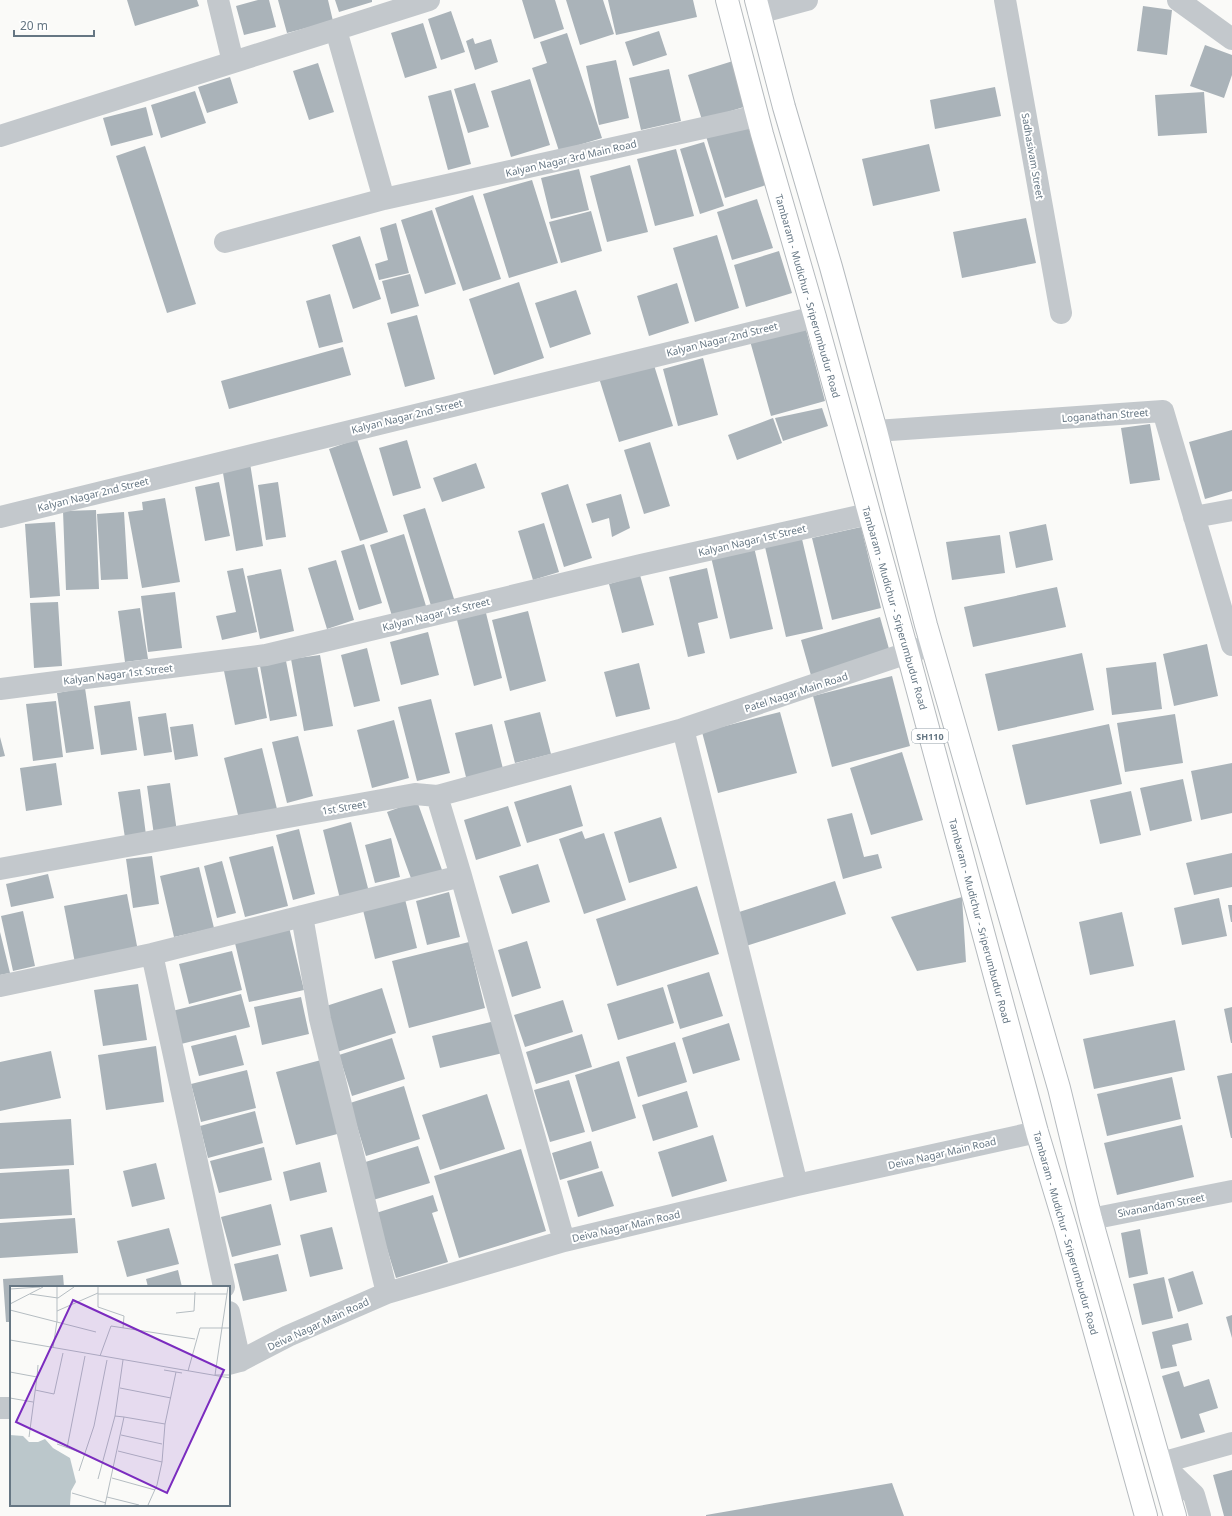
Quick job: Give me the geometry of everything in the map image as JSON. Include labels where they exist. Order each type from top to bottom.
[{"type":"main road","name":"Tambaram - Mudichur - Sriperumbudur Road","points":[[727,0],[757,116],[815,317],[868,514],[908,654],[1037,1132],[1066,1228],[1146,1513]]},
{"type":"main road","name":"SH110","points":[[758,6],[784,107],[831,267],[876,431],[932,645],[1059,1088],[1091,1219],[1161,1462],[1172,1506]]},
{"type":"street","points":[[218,0],[233,62]]},
{"type":"street","points":[[0,136],[429,0]]},
{"type":"street","points":[[758,6],[807,0]]},
{"type":"street","name":"Sadhasivam Street","points":[[1005,0],[1061,313]]},
{"type":"street","points":[[1178,0],[1232,39]]},
{"type":"street","points":[[336,30],[384,199]]},
{"type":"street","name":"Kalyan Nagar 3rd Main Road","points":[[225,242],[384,199],[757,116]]},
{"type":"street","name":"Kalyan Nagar 2nd Street","points":[[0,517],[815,317]]},
{"type":"street","name":"Loganathan Street","points":[[876,431],[1163,411],[1232,645]]},
{"type":"street","points":[[1194,517],[1232,510]]},
{"type":"street","name":"Kalyan Nagar 1st Street","points":[[0,689],[266,655],[641,565],[868,514]]},
{"type":"street","name":"Patel Nagar Main Road","points":[[683,729],[932,645]]},
{"type":"street","points":[[0,684],[0,689]]},
{"type":"street","points":[[683,729],[797,1185]]},
{"type":"street","name":"1st Street","points":[[0,869],[415,794],[437,796],[683,729]]},
{"type":"street","points":[[437,796],[564,1241]]},
{"type":"street","points":[[0,986],[152,954],[460,876]]},
{"type":"street","points":[[302,916],[320,1019],[387,1293]]},
{"type":"street","points":[[152,954],[224,1286]]},
{"type":"street","name":"Deiva Nagar Main Road","points":[[234,1363],[288,1336],[387,1293],[564,1241],[797,1185],[1037,1132]]},
{"type":"street","name":"Sivanandam Street","points":[[1091,1219],[1232,1191]]},
{"type":"street","points":[[230,1322],[234,1363]]},
{"type":"street","points":[[1161,1462],[1232,1443]]},
{"type":"street","points":[[1161,1462],[1194,1495],[1200,1516]]},
{"type":"building","points":[[127,0],[197,0],[199,6],[135,26]]},
{"type":"building","points":[[258,0],[269,0],[276,27],[244,35],[236,6]]},
{"type":"building","points":[[278,0],[328,0],[333,21],[287,33]]},
{"type":"building","points":[[335,0],[372,0],[372,2],[339,12]]},
{"type":"building","points":[[522,0],[555,0],[564,29],[534,39]]},
{"type":"building","points":[[566,0],[603,0],[614,34],[580,45]]},
{"type":"building","points":[[608,0],[693,0],[697,17],[616,35]]},
{"type":"building","points":[[1143,6],[1172,10],[1167,55],[1137,51]]},
{"type":"building","points":[[451,11],[465,52],[441,60],[428,19]]},
{"type":"building","points":[[423,23],[437,68],[405,78],[391,33]]},
{"type":"building","points":[[659,31],[667,55],[633,66],[625,42]]},
{"type":"building","points":[[567,33],[602,138],[559,151],[532,68],[547,63],[540,42]]},
{"type":"building","points":[[473,38],[475,44],[491,39],[498,62],[475,70],[466,41]]},
{"type":"building","points":[[1205,45],[1232,55],[1232,75],[1224,98],[1190,86]]},
{"type":"building","points":[[616,60],[629,118],[599,125],[586,66]]},
{"type":"building","points":[[733,61],[747,106],[702,120],[688,75]]},
{"type":"building","points":[[318,63],[334,112],[309,120],[293,71]]},
{"type":"building","points":[[669,69],[681,121],[641,130],[629,78]]},
{"type":"building","points":[[230,77],[238,103],[207,113],[198,87]]},
{"type":"building","points":[[530,79],[550,145],[511,157],[491,91]]},
{"type":"building","points":[[475,83],[489,127],[468,133],[454,89]]},
{"type":"building","points":[[995,87],[1001,116],[935,129],[930,100]]},
{"type":"building","points":[[451,90],[471,164],[448,170],[428,96]]},
{"type":"building","points":[[195,91],[206,123],[161,138],[151,105]]},
{"type":"building","points":[[1204,92],[1207,133],[1158,136],[1155,95]]},
{"type":"building","points":[[146,107],[153,135],[111,146],[103,118]]},
{"type":"building","points":[[746,120],[766,185],[725,198],[705,133]]},
{"type":"building","points":[[704,142],[724,206],[700,214],[680,149]]},
{"type":"building","points":[[929,144],[940,191],[873,206],[862,159]]},
{"type":"building","points":[[145,146],[196,304],[167,313],[116,156]]},
{"type":"building","points":[[676,149],[694,216],[655,226],[637,159]]},
{"type":"building","points":[[630,165],[648,232],[607,242],[590,176]]},
{"type":"building","points":[[579,169],[589,210],[551,219],[541,178]]},
{"type":"building","points":[[532,180],[558,263],[509,278],[483,194]]},
{"type":"building","points":[[473,195],[501,279],[463,291],[435,208]]},
{"type":"building","points":[[757,199],[773,248],[732,260],[717,212]]},
{"type":"building","points":[[432,210],[456,284],[425,294],[401,220]]},
{"type":"building","points":[[591,211],[602,251],[561,263],[549,222]]},
{"type":"building","points":[[1026,218],[1036,263],[962,278],[953,232]]},
{"type":"building","points":[[396,223],[409,273],[379,280],[375,264],[388,260],[380,228]]},
{"type":"building","points":[[717,235],[739,308],[695,322],[673,248]]},
{"type":"building","points":[[360,236],[381,299],[353,309],[332,245]]},
{"type":"building","points":[[779,251],[792,293],[746,307],[734,265]]},
{"type":"building","points":[[410,274],[419,306],[391,314],[382,281]]},
{"type":"building","points":[[519,282],[544,358],[494,375],[469,299]]},
{"type":"building","points":[[677,283],[689,323],[649,336],[637,296]]},
{"type":"building","points":[[576,290],[591,334],[550,348],[535,303]]},
{"type":"building","points":[[330,294],[343,342],[319,348],[306,301]]},
{"type":"building","points":[[417,315],[435,379],[405,387],[387,323]]},
{"type":"building","points":[[805,326],[825,401],[771,416],[750,341]]},
{"type":"building","points":[[343,347],[351,375],[229,409],[221,381]]},
{"type":"building","points":[[703,358],[718,415],[678,426],[663,369]]},
{"type":"building","points":[[653,362],[673,426],[619,442],[599,378]]},
{"type":"building","points":[[822,408],[828,426],[783,441],[775,418]]},
{"type":"building","points":[[773,418],[782,443],[737,460],[728,435]]},
{"type":"building","points":[[1150,424],[1160,480],[1130,484],[1121,428]]},
{"type":"building","points":[[1232,430],[1232,491],[1205,499],[1189,442]]},
{"type":"building","points":[[357,439],[388,532],[360,541],[329,449]]},
{"type":"building","points":[[407,440],[421,488],[393,496],[379,448]]},
{"type":"building","points":[[650,442],[670,506],[644,514],[624,450]]},
{"type":"building","points":[[250,463],[263,546],[236,551],[222,467]]},
{"type":"building","points":[[476,463],[485,488],[442,502],[433,478]]},
{"type":"building","points":[[219,482],[230,536],[205,541],[195,487]]},
{"type":"building","points":[[278,482],[286,537],[266,540],[258,485]]},
{"type":"building","points":[[568,484],[592,558],[564,567],[541,493]]},
{"type":"building","points":[[621,494],[630,528],[612,537],[609,518],[592,523],[586,504]]},
{"type":"building","points":[[165,498],[180,582],[142,588],[128,512],[143,510],[142,502]]},
{"type":"building","points":[[425,508],[455,602],[432,609],[403,515]]},
{"type":"building","points":[[96,510],[99,589],[66,590],[63,511]]},
{"type":"building","points":[[124,512],[128,579],[101,580],[97,514]]},
{"type":"building","points":[[55,522],[60,596],[30,598],[25,524]]},
{"type":"building","points":[[544,523],[559,572],[533,580],[518,531]]},
{"type":"building","points":[[1046,524],[1053,560],[1016,568],[1009,532]]},
{"type":"building","points":[[861,527],[881,608],[832,620],[812,538]]},
{"type":"building","points":[[404,534],[426,606],[392,616],[370,545]]},
{"type":"building","points":[[1000,535],[1005,573],[952,580],[946,542]]},
{"type":"building","points":[[802,539],[823,629],[786,637],[765,547]]},
{"type":"building","points":[[364,544],[382,603],[359,610],[341,551]]},
{"type":"building","points":[[754,547],[773,629],[730,639],[711,557]]},
{"type":"building","points":[[336,560],[354,620],[327,629],[308,568]]},
{"type":"building","points":[[243,568],[257,632],[222,640],[216,616],[236,612],[227,571]]},
{"type":"building","points":[[707,568],[718,618],[698,623],[705,653],[688,657],[669,577]]},
{"type":"building","points":[[281,569],[294,631],[260,639],[247,576]]},
{"type":"building","points":[[640,575],[654,625],[622,633],[609,584]]},
{"type":"building","points":[[1057,587],[1066,627],[973,647],[964,607]]},
{"type":"building","points":[[175,592],[182,648],[148,652],[141,596]]},
{"type":"building","points":[[58,602],[62,666],[34,668],[30,603]]},
{"type":"building","points":[[140,608],[148,659],[125,662],[118,611]]},
{"type":"building","points":[[485,609],[502,678],[474,686],[456,616]]},
{"type":"building","points":[[528,611],[546,681],[510,691],[492,620]]},
{"type":"building","points":[[880,617],[891,656],[812,679],[801,640]]},
{"type":"building","points":[[428,632],[439,675],[401,685],[390,642]]},
{"type":"building","points":[[1207,644],[1218,696],[1174,706],[1163,654]]},
{"type":"building","points":[[367,648],[380,701],[354,707],[341,655]]},
{"type":"building","points":[[1082,653],[1094,710],[998,731],[985,674]]},
{"type":"building","points":[[320,655],[333,726],[304,731],[291,659]]},
{"type":"building","points":[[286,661],[297,716],[270,721],[260,666]]},
{"type":"building","points":[[1156,662],[1162,709],[1112,715],[1106,668]]},
{"type":"building","points":[[639,663],[650,709],[616,717],[604,672]]},
{"type":"building","points":[[257,665],[267,718],[235,725],[224,671]]},
{"type":"building","points":[[892,676],[910,746],[832,767],[813,696]]},
{"type":"building","points":[[85,688],[94,749],[66,753],[57,693]]},
{"type":"building","points":[[431,699],[450,773],[417,781],[398,707]]},
{"type":"building","points":[[56,701],[63,757],[33,761],[26,704]]},
{"type":"building","points":[[130,701],[137,750],[101,755],[94,706]]},
{"type":"building","points":[[540,712],[551,754],[515,763],[504,721]]},
{"type":"building","points":[[780,712],[797,773],[718,793],[702,732]]},
{"type":"building","points":[[166,713],[172,752],[144,756],[138,717]]},
{"type":"building","points":[[1175,714],[1183,763],[1125,772],[1117,723]]},
{"type":"building","points":[[394,720],[409,778],[372,788],[357,730]]},
{"type":"building","points":[[193,724],[198,756],[175,760],[170,727]]},
{"type":"building","points":[[492,724],[504,773],[467,781],[455,733]]},
{"type":"building","points":[[1109,724],[1122,784],[1026,805],[1012,745]]},
{"type":"building","points":[[298,736],[313,796],[287,803],[272,742]]},
{"type":"building","points":[[0,737],[5,756],[0,757]]},
{"type":"building","points":[[262,748],[277,809],[239,819],[224,758]]},
{"type":"building","points":[[902,752],[923,820],[871,835],[850,768]]},
{"type":"building","points":[[56,763],[62,805],[26,811],[20,768]]},
{"type":"building","points":[[1232,763],[1232,813],[1201,820],[1191,771]]},
{"type":"building","points":[[1183,779],[1192,821],[1150,831],[1140,788]]},
{"type":"building","points":[[170,783],[177,832],[154,835],[147,786]]},
{"type":"building","points":[[571,785],[583,826],[527,843],[514,802]]},
{"type":"building","points":[[140,789],[146,835],[125,838],[118,792]]},
{"type":"building","points":[[1131,791],[1141,835],[1100,844],[1090,800]]},
{"type":"building","points":[[417,801],[442,870],[412,881],[387,812]]},
{"type":"building","points":[[508,806],[521,846],[476,860],[464,820]]},
{"type":"building","points":[[852,813],[864,857],[878,854],[882,868],[843,879],[827,819]]},
{"type":"building","points":[[661,817],[677,868],[629,883],[614,832]]},
{"type":"building","points":[[351,822],[370,896],[341,903],[323,830]]},
{"type":"building","points":[[299,829],[315,894],[293,900],[276,835]]},
{"type":"building","points":[[582,831],[585,839],[604,833],[626,900],[584,914],[559,839]]},
{"type":"building","points":[[391,838],[400,877],[375,883],[365,845]]},
{"type":"building","points":[[273,846],[288,906],[245,917],[229,857]]},
{"type":"building","points":[[1232,853],[1232,887],[1194,895],[1186,863]]},
{"type":"building","points":[[152,856],[159,904],[133,908],[126,859]]},
{"type":"building","points":[[222,861],[236,913],[217,918],[204,866]]},
{"type":"building","points":[[538,864],[550,902],[512,914],[499,876]]},
{"type":"building","points":[[199,867],[214,928],[174,937],[160,876]]},
{"type":"building","points":[[48,874],[54,898],[11,907],[6,884]]},
{"type":"building","points":[[835,881],[846,914],[746,946],[736,913]]},
{"type":"building","points":[[697,886],[719,954],[617,986],[596,919]]},
{"type":"building","points":[[449,892],[460,937],[427,945],[416,901]]},
{"type":"building","points":[[127,894],[138,951],[75,963],[64,906]]},
{"type":"building","points":[[404,895],[417,948],[375,959],[362,906]]},
{"type":"building","points":[[962,897],[966,962],[917,971],[891,917]]},
{"type":"building","points":[[1219,898],[1227,936],[1182,945],[1174,908]]},
{"type":"building","points":[[1228,905],[1232,905],[1232,922],[1231,922]]},
{"type":"building","points":[[23,911],[35,966],[13,971],[1,916]]},
{"type":"building","points":[[1122,912],[1134,966],[1090,975],[1079,922]]},
{"type":"building","points":[[289,927],[304,990],[249,1002],[234,939]]},
{"type":"building","points":[[0,932],[10,973],[0,975]]},
{"type":"building","points":[[527,941],[541,988],[512,997],[498,950]]},
{"type":"building","points":[[469,942],[485,1008],[409,1028],[392,961]]},
{"type":"building","points":[[232,951],[242,990],[189,1004],[179,964]]},
{"type":"building","points":[[709,972],[723,1016],[680,1029],[667,985]]},
{"type":"building","points":[[138,984],[147,1040],[103,1046],[94,990]]},
{"type":"building","points":[[663,987],[674,1023],[618,1040],[607,1004]]},
{"type":"building","points":[[382,988],[396,1033],[337,1052],[323,1007]]},
{"type":"building","points":[[241,994],[250,1027],[181,1044],[172,1011]]},
{"type":"building","points":[[301,997],[309,1034],[262,1045],[254,1007]]},
{"type":"building","points":[[563,1000],[573,1032],[525,1047],[514,1015]]},
{"type":"building","points":[[1232,1007],[1232,1043],[1231,1043],[1224,1009]]},
{"type":"building","points":[[1175,1020],[1185,1070],[1094,1089],[1083,1039]]},
{"type":"building","points":[[495,1021],[503,1053],[440,1068],[432,1036]]},
{"type":"building","points":[[729,1023],[740,1060],[693,1074],[682,1038]]},
{"type":"building","points":[[582,1034],[592,1067],[536,1084],[526,1052]]},
{"type":"building","points":[[236,1035],[244,1065],[199,1076],[191,1046]]},
{"type":"building","points":[[392,1038],[405,1079],[352,1096],[339,1055]]},
{"type":"building","points":[[675,1042],[687,1082],[638,1097],[626,1057]]},
{"type":"building","points":[[156,1046],[164,1102],[106,1110],[98,1055]]},
{"type":"building","points":[[51,1051],[61,1098],[0,1111],[0,1062]]},
{"type":"building","points":[[321,1060],[341,1133],[296,1145],[276,1072]]},
{"type":"building","points":[[619,1061],[636,1118],[592,1132],[575,1075]]},
{"type":"building","points":[[247,1070],[256,1108],[201,1122],[191,1084]]},
{"type":"building","points":[[1232,1073],[1232,1138],[1231,1138],[1217,1076]]},
{"type":"building","points":[[1172,1077],[1181,1119],[1107,1136],[1097,1094]]},
{"type":"building","points":[[569,1080],[585,1132],[550,1142],[534,1090]]},
{"type":"building","points":[[404,1086],[420,1139],[366,1156],[350,1103]]},
{"type":"building","points":[[687,1091],[698,1127],[653,1141],[642,1105]]},
{"type":"building","points":[[487,1094],[505,1149],[440,1170],[422,1115]]},
{"type":"building","points":[[255,1111],[263,1143],[208,1158],[200,1126]]},
{"type":"building","points":[[71,1119],[74,1165],[0,1169],[0,1123]]},
{"type":"building","points":[[1182,1125],[1194,1177],[1117,1195],[1104,1143]]},
{"type":"building","points":[[713,1135],[727,1181],[672,1197],[658,1152]]},
{"type":"building","points":[[591,1141],[599,1168],[560,1180],[552,1153]]},
{"type":"building","points":[[418,1146],[430,1183],[373,1200],[362,1163]]},
{"type":"building","points":[[264,1147],[272,1180],[219,1193],[210,1161]]},
{"type":"building","points":[[521,1149],[546,1231],[459,1258],[434,1176]]},
{"type":"building","points":[[320,1162],[327,1192],[290,1201],[283,1172]]},
{"type":"building","points":[[156,1163],[165,1199],[132,1207],[123,1171]]},
{"type":"building","points":[[69,1169],[72,1215],[0,1219],[0,1173]]},
{"type":"building","points":[[602,1171],[614,1206],[578,1217],[567,1181]]},
{"type":"building","points":[[433,1195],[438,1211],[432,1213],[448,1262],[396,1278],[376,1213]]},
{"type":"building","points":[[271,1204],[281,1245],[232,1257],[221,1217]]},
{"type":"building","points":[[75,1218],[78,1253],[0,1258],[0,1223]]},
{"type":"building","points":[[332,1227],[343,1269],[310,1277],[300,1235]]},
{"type":"building","points":[[169,1228],[179,1264],[127,1277],[117,1241]]},
{"type":"building","points":[[1140,1229],[1148,1274],[1129,1278],[1121,1233]]},
{"type":"building","points":[[278,1254],[287,1291],[243,1301],[234,1264]]},
{"type":"building","points":[[178,1270],[182,1286],[148,1286],[146,1279]]},
{"type":"building","points":[[1193,1271],[1203,1304],[1178,1312],[1168,1279]]},
{"type":"building","points":[[63,1275],[64,1286],[10,1286],[10,1322],[6,1322],[3,1279]]},
{"type":"building","points":[[1164,1277],[1173,1318],[1142,1325],[1133,1284]]},
{"type":"building","points":[[1232,1315],[1232,1338],[1226,1317]]},
{"type":"building","points":[[1188,1323],[1192,1340],[1172,1345],[1177,1366],[1161,1369],[1152,1332]]},
{"type":"building","points":[[1179,1371],[1184,1387],[1209,1379],[1218,1408],[1199,1414],[1205,1432],[1181,1439],[1162,1376]]},
{"type":"building","points":[[1232,1470],[1232,1516],[1224,1516],[1213,1475]]},
{"type":"building","points":[[892,1483],[904,1516],[706,1516],[706,1515]]}]
